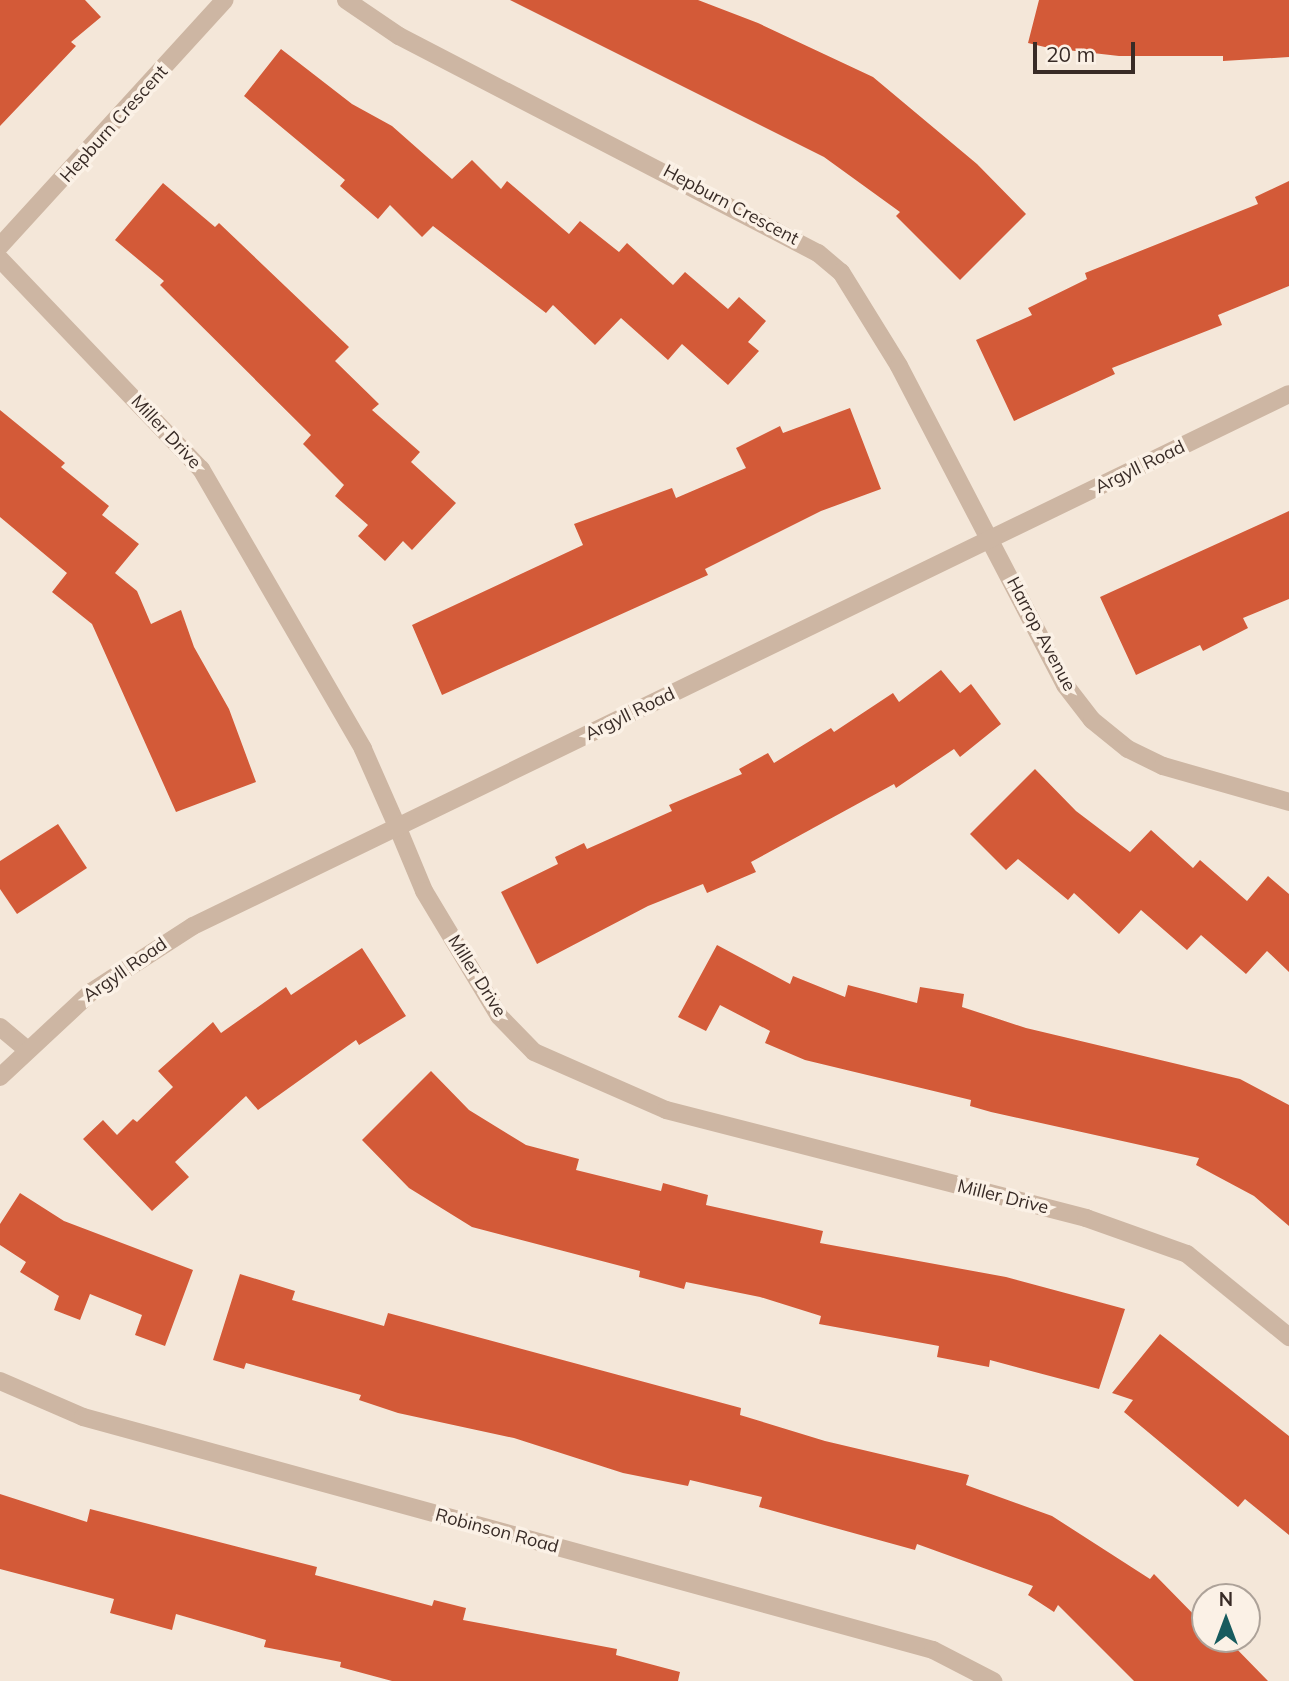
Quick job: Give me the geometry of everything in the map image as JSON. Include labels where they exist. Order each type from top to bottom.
[{"type":"street","name":"Hepburn Crescent","points":[[0,246],[225,0]]},
{"type":"street","name":"Hepburn Crescent","points":[[346,0],[399,36],[818,253],[841,272],[899,366],[992,540]]},
{"type":"street","name":"Miller Drive","points":[[0,259],[201,469],[363,749],[424,891],[499,1016],[534,1052],[666,1110],[1086,1218],[1187,1254],[1289,1336]]},
{"type":"street","name":"Argyll Road","points":[[0,1077],[25,1048],[149,951],[397,827],[1289,394]]},
{"type":"street","name":"Harrop Avenue","points":[[992,540],[1065,685],[1091,720],[1128,749],[1163,766],[1289,802]]},
{"type":"street","points":[[0,1027],[25,1048]]},
{"type":"street","name":"Robinson Road","points":[[0,1381],[83,1418],[933,1650],[993,1681]]},
{"type":"building","points":[[0,0],[85,0],[101,17],[71,42],[76,46],[0,126]]},
{"type":"building","points":[[510,0],[698,0],[758,23],[873,77],[977,164],[1026,214],[960,280],[896,216],[900,212],[824,157]]},
{"type":"building","points":[[1039,0],[1289,0],[1289,57],[1223,61],[1223,56],[1119,56],[1049,48],[1028,43]]},
{"type":"building","points":[[281,49],[352,104],[392,126],[452,179],[472,160],[501,189],[507,181],[569,234],[580,221],[619,252],[627,243],[673,285],[685,272],[728,309],[739,297],[766,321],[748,342],[759,351],[728,385],[682,344],[668,360],[621,318],[595,345],[553,305],[546,313],[433,226],[422,237],[390,205],[378,219],[340,186],[345,180],[244,96]]},
{"type":"building","points":[[1289,181],[1289,286],[1218,315],[1222,325],[1112,368],[1115,374],[1014,421],[976,340],[1032,315],[1028,308],[1087,279],[1085,273],[1258,204],[1255,197]]},
{"type":"building","points":[[163,183],[215,227],[219,223],[349,347],[335,361],[379,404],[372,410],[420,452],[411,462],[456,503],[412,550],[403,541],[385,561],[358,536],[368,525],[335,496],[344,485],[303,444],[311,435],[160,285],[164,281],[115,240]]},
{"type":"building","points":[[850,408],[881,489],[821,511],[705,569],[708,575],[442,695],[412,625],[583,545],[574,524],[672,488],[676,498],[746,468],[736,448],[780,426],[783,433]]},
{"type":"building","points":[[0,410],[65,463],[61,467],[109,506],[102,515],[139,544],[115,573],[137,591],[151,624],[181,610],[194,647],[229,709],[256,782],[176,812],[92,624],[52,592],[67,573],[0,517]]},
{"type":"building","points":[[1289,511],[1289,599],[1243,618],[1248,628],[1203,651],[1200,645],[1136,675],[1100,597]]},
{"type":"building","points":[[941,670],[960,693],[971,684],[1001,724],[960,757],[954,749],[896,788],[894,784],[751,862],[756,872],[707,893],[703,884],[648,906],[537,964],[501,892],[558,864],[555,857],[584,843],[587,849],[672,811],[669,805],[742,774],[739,769],[768,753],[774,763],[831,728],[834,732],[893,693],[899,702]]},
{"type":"building","points":[[1035,769],[1076,811],[1130,852],[1151,830],[1193,868],[1200,860],[1247,901],[1268,876],[1289,894],[1289,972],[1267,951],[1246,974],[1201,935],[1187,950],[1141,910],[1119,934],[1074,893],[1068,900],[1018,859],[1006,870],[970,834]]},
{"type":"building","points":[[58,824],[87,868],[17,914],[0,889],[0,861]]},
{"type":"building","points":[[717,945],[790,984],[793,976],[845,997],[848,985],[917,1003],[920,987],[964,994],[962,1007],[1026,1028],[1240,1079],[1289,1105],[1289,1226],[1254,1196],[1196,1165],[1199,1158],[991,1112],[970,1106],[971,1100],[805,1060],[765,1043],[770,1031],[720,1005],[706,1031],[678,1017]]},
{"type":"building","points":[[362,948],[406,1016],[359,1045],[356,1040],[258,1110],[246,1096],[175,1162],[189,1177],[152,1211],[83,1139],[103,1120],[117,1135],[133,1119],[137,1122],[173,1087],[158,1071],[213,1022],[221,1033],[286,987],[291,995]]},
{"type":"building","points":[[431,1071],[469,1110],[526,1145],[579,1159],[576,1170],[661,1191],[663,1183],[708,1195],[706,1205],[823,1231],[820,1243],[1006,1277],[1125,1309],[1099,1389],[990,1360],[989,1367],[937,1357],[939,1346],[819,1324],[821,1316],[760,1297],[686,1282],[684,1289],[639,1277],[640,1271],[472,1227],[409,1188],[362,1140]]},
{"type":"building","points":[[20,1193],[64,1221],[193,1270],[165,1346],[135,1335],[142,1315],[90,1294],[80,1320],[54,1310],[59,1296],[20,1272],[26,1262],[0,1245],[0,1224]]},
{"type":"building","points":[[240,1274],[295,1291],[292,1300],[384,1326],[388,1313],[741,1408],[740,1415],[825,1441],[969,1475],[966,1485],[1052,1516],[1150,1579],[1154,1574],[1191,1612],[1191,1653],[1241,1653],[1268,1681],[1134,1681],[1058,1605],[1054,1612],[1028,1595],[1033,1586],[917,1544],[915,1550],[759,1507],[762,1497],[690,1480],[688,1486],[623,1473],[514,1438],[398,1413],[359,1400],[361,1395],[246,1363],[244,1369],[213,1360]]},
{"type":"building","points":[[1160,1334],[1289,1436],[1289,1535],[1245,1499],[1238,1507],[1124,1412],[1133,1400],[1112,1393]]},
{"type":"building","points":[[0,1494],[87,1522],[90,1509],[317,1567],[315,1575],[432,1606],[434,1600],[466,1608],[463,1620],[617,1649],[616,1655],[680,1672],[678,1681],[392,1681],[340,1667],[341,1662],[264,1647],[266,1640],[176,1614],[172,1630],[110,1613],[114,1599],[0,1569]]}]
